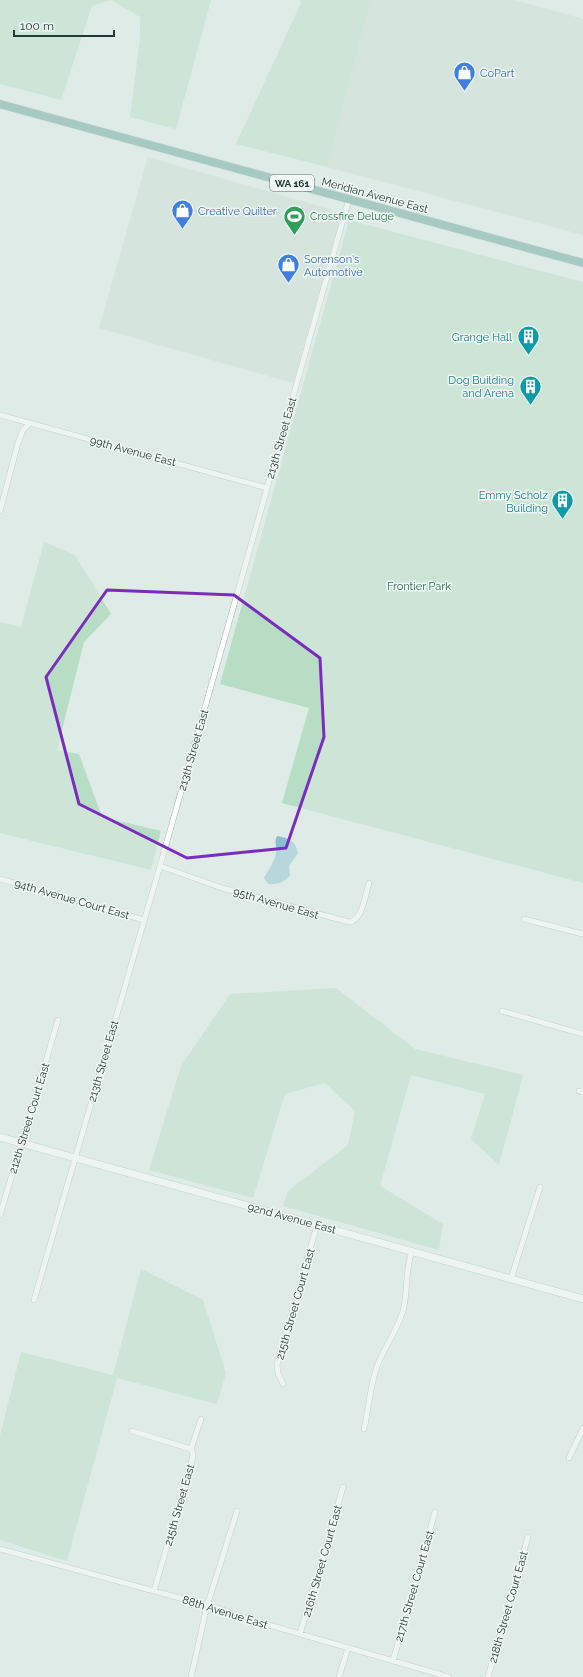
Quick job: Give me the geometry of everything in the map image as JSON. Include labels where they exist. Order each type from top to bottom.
[{"type":"main road","name":"Meridian Avenue East","points":[[0,104],[583,263]]},
{"type":"street","name":"213th Street East","points":[[34,1300],[160,866],[349,199]]},
{"type":"street","name":"99th Avenue East","points":[[0,415],[267,488]]},
{"type":"street","points":[[0,511],[18,443],[23,430],[30,423]]},
{"type":"street","name":"95th Avenue East","points":[[160,866],[222,888],[349,922],[352,922],[359,916],[369,883]]},
{"type":"street","name":"94th Avenue Court East","points":[[0,879],[144,920]]},
{"type":"street","points":[[524,919],[583,934]]},
{"type":"street","points":[[502,1011],[583,1034]]},
{"type":"street","name":"212th Street Court East","points":[[0,1215],[58,1020]]},
{"type":"street","name":"92nd Avenue East","points":[[0,1137],[583,1299]]},
{"type":"street","points":[[511,1279],[540,1187]]},
{"type":"street","name":"215th Street Court East","points":[[283,1384],[278,1373],[277,1365],[317,1224]]},
{"type":"street","points":[[364,1430],[378,1364],[395,1332],[403,1312],[406,1296],[409,1258],[412,1251]]},
{"type":"street","name":"215th Street East","points":[[154,1591],[192,1460],[193,1454],[191,1449],[201,1419]]},
{"type":"street","points":[[569,1458],[583,1428]]},
{"type":"street","points":[[132,1431],[191,1449]]},
{"type":"street","name":"216th Street Court East","points":[[300,1634],[343,1487]]},
{"type":"street","points":[[191,1677],[208,1606],[237,1511]]},
{"type":"street","name":"217th Street Court East","points":[[393,1661],[436,1512]]},
{"type":"street","name":"218th Street Court East","points":[[488,1677],[528,1537]]},
{"type":"street","name":"88th Avenue East","points":[[0,1548],[208,1606],[449,1677]]},
{"type":"street","points":[[339,1677],[348,1648]]},
{"type":"highlighted area","points":[[107,590],[234,595],[320,658],[324,737],[286,848],[187,858],[79,804],[46,677]]},
{"type":"shaded area","name":"CoPart","points":[[371,0],[515,0],[583,19],[583,235],[327,167]]},
{"type":"shaded area","points":[[148,157],[333,210],[340,221],[293,383],[99,328]]},
{"type":"green space","points":[[0,0],[111,0],[92,6],[61,100],[0,84]]},
{"type":"green space","points":[[111,0],[211,0],[176,129],[130,117],[140,38],[140,17]]},
{"type":"green space","points":[[300,0],[371,0],[327,167],[236,144],[301,3]]},
{"type":"green space","name":"Frontier Park","points":[[349,220],[583,282],[583,883],[282,803],[309,708],[220,684]]},
{"type":"green space","points":[[44,542],[75,555],[111,614],[84,642],[57,750],[79,754],[102,817],[161,831],[151,870],[0,833],[0,622],[21,627]]},
{"type":"green space","points":[[336,988],[415,1049],[523,1075],[499,1165],[471,1139],[485,1094],[411,1075],[380,1186],[443,1224],[439,1250],[283,1206],[288,1191],[348,1145],[355,1111],[325,1083],[285,1094],[253,1198],[149,1170],[181,1066],[230,994]]},
{"type":"green space","points":[[141,1269],[203,1300],[226,1373],[217,1404],[117,1378],[67,1561],[0,1540],[0,1436],[21,1352],[113,1375]]},
{"type":"water","points":[[277,836],[291,841],[295,845],[298,853],[289,866],[290,875],[286,880],[275,884],[268,884],[264,878],[275,856]]},
{"type":"place","name":"CoPart","points":[[465,92]]},
{"type":"place","name":"Creative Quilter","points":[[182,230]]},
{"type":"place","name":"Crossfire Deluge","points":[[295,236]]},
{"type":"place","name":"Sorenson's Automotive","points":[[288,284]]},
{"type":"place","name":"Grange Hall","points":[[528,356]]},
{"type":"place","name":"Dog Building and Arena","points":[[530,406]]},
{"type":"place","name":"Emmy Scholz Building","points":[[563,520]]}]
